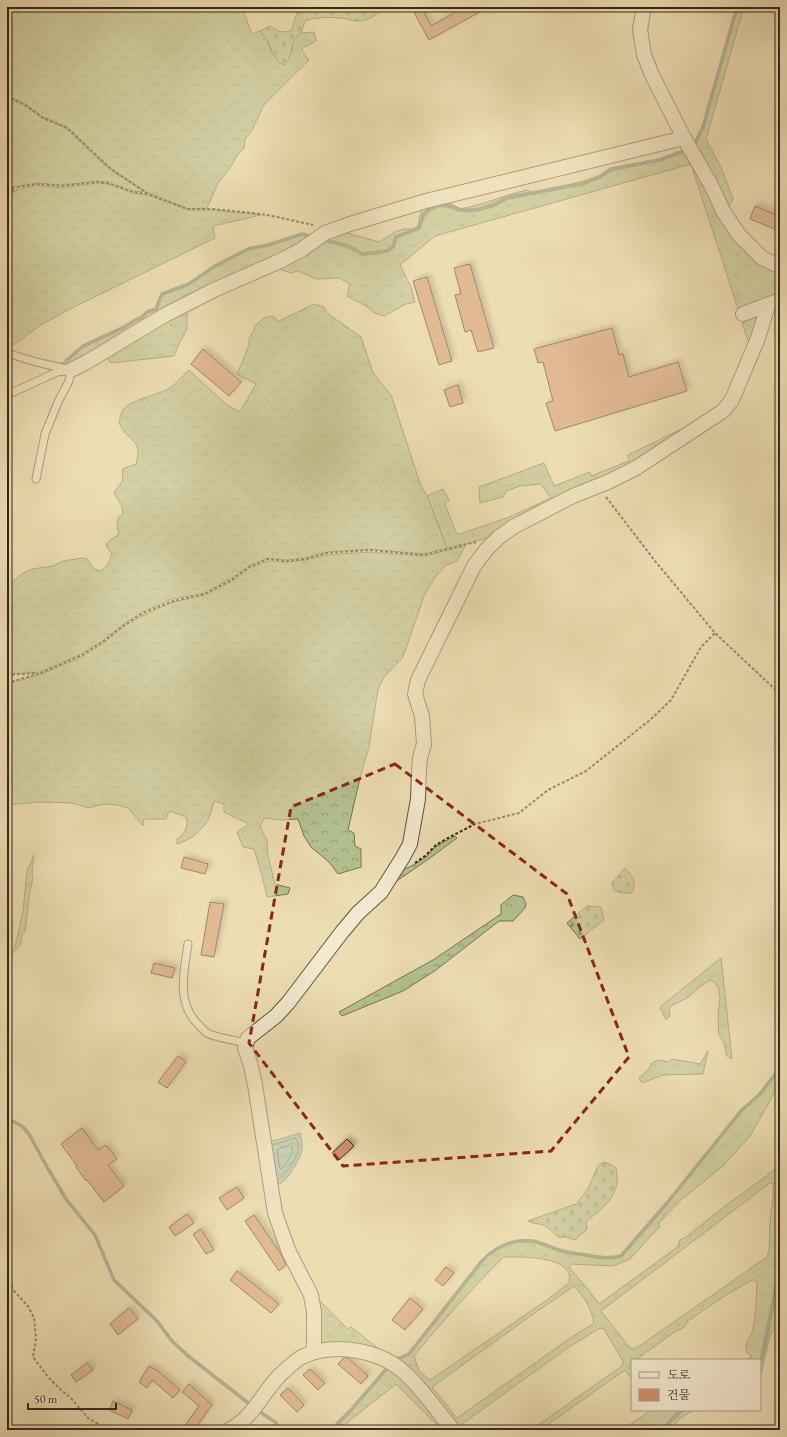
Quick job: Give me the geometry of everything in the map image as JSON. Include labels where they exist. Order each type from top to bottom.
[{"type":"street","points":[[644,7],[640,29],[644,55],[652,75],[684,138],[711,185],[723,211],[739,236],[762,258],[780,266]]},
{"type":"street","points":[[71,370],[165,315],[214,290],[280,261],[301,250],[325,233],[426,201],[684,138]]},
{"type":"street","points":[[743,314],[774,302]]},
{"type":"street","points":[[313,1352],[314,1312],[311,1295],[289,1252],[275,1213],[255,1085],[245,1048],[248,1038],[276,1016],[288,1003],[342,932],[381,892],[410,844],[418,799],[420,758],[424,744],[422,716],[415,694],[418,680],[474,566],[486,550],[499,537],[513,527],[573,496],[636,468],[723,412],[732,400],[774,302]]},
{"type":"street","points":[[229,1430],[247,1417],[279,1376],[302,1356],[313,1352],[338,1348],[367,1352],[392,1363],[406,1374],[453,1430]]},
{"type":"lane","points":[[7,353],[36,362],[71,370]]},
{"type":"lane","points":[[7,395],[57,372],[71,370]]},
{"type":"lane","points":[[36,479],[45,434],[58,402],[69,381],[71,370]]},
{"type":"lane","points":[[188,944],[183,977],[183,991],[192,1019],[207,1033],[246,1043]]},
{"type":"path","points":[[7,96],[25,105],[43,118],[67,128],[111,169],[148,194]]},
{"type":"path","points":[[7,189],[36,184],[62,186],[97,182],[108,183],[133,192],[148,194],[188,209],[213,209],[277,216],[310,224],[322,229],[325,233]]},
{"type":"path","points":[[7,193],[19,188]]},
{"type":"path","points":[[598,486],[655,562],[715,633],[780,694]]},
{"type":"path","points":[[7,683],[41,673],[82,655],[104,641],[122,626],[143,613],[173,600],[204,594],[233,579],[249,567],[268,559],[287,561],[305,559],[327,553],[370,550],[424,555],[478,542]]},
{"type":"path","points":[[393,873],[416,862],[425,856],[436,845],[475,824],[519,813],[548,790],[586,771],[650,720],[671,700],[701,647],[715,633]]},
{"type":"path","points":[[7,675],[41,673]]},
{"type":"path","points":[[7,1277],[14,1291],[28,1306],[34,1318],[36,1338],[33,1357],[48,1377],[70,1397],[88,1418],[102,1426],[148,1427],[158,1430]]},
{"type":"highlighted area","points":[[395,764],[567,894],[629,1057],[551,1151],[343,1166],[249,1043],[291,807]]},
{"type":"green space","points":[[7,7],[242,7],[252,34],[260,31],[267,40],[272,54],[291,53],[293,42],[301,33],[314,32],[316,41],[301,49],[309,60],[264,105],[252,130],[245,139],[244,148],[238,154],[230,168],[218,183],[207,208],[188,209],[149,193],[111,169],[68,127],[43,117],[26,104],[7,96]]},
{"type":"green space","points":[[299,7],[386,7],[371,18],[361,21],[326,17],[305,21],[301,33],[293,42],[291,53],[284,65],[277,61],[267,40],[260,31],[270,26],[280,32],[291,31]]},
{"type":"green space","points":[[738,7],[744,7],[706,139],[721,167],[733,199],[728,209],[693,147],[698,141],[703,127]]},
{"type":"green space","points":[[7,97],[25,105],[42,118],[67,128],[93,155],[111,170],[145,192],[133,191],[108,182],[97,181],[62,185],[37,183],[7,188]]},
{"type":"green space","points":[[684,152],[688,153],[723,219],[740,243],[756,259],[780,273],[780,295],[738,309],[691,164],[435,236],[400,265],[411,287],[415,302],[406,304],[384,316],[375,313],[366,306],[347,296],[350,284],[339,278],[316,279],[298,271],[291,273],[275,268],[187,308],[187,329],[174,356],[111,363],[104,355],[110,348],[169,316],[228,286],[286,261],[318,241],[346,247],[361,256],[388,252],[394,248],[397,238],[420,229],[425,215],[438,207],[447,207],[459,211],[477,211],[492,207],[508,199],[583,185],[612,171],[660,161]]},
{"type":"green space","points":[[97,183],[108,184],[133,193],[148,195],[188,210],[213,210],[261,215],[213,226],[215,238],[72,308],[39,326],[15,344],[7,343],[7,195],[20,189],[37,185],[62,188]]},
{"type":"green space","points":[[527,190],[533,193],[508,196],[475,209],[462,209]]},
{"type":"green space","points":[[434,202],[445,202],[458,208],[440,203],[436,204],[426,210],[418,227],[421,212],[429,204]]},
{"type":"green space","points":[[414,229],[395,236],[392,247],[387,250],[362,253],[348,245],[322,239],[337,230],[379,242],[397,231]]},
{"type":"green space","points":[[302,235],[312,237],[70,369],[54,366],[67,361],[84,347],[125,328],[137,320],[142,319],[147,312],[157,309],[163,295],[189,285],[215,267],[249,250],[269,246]]},
{"type":"green space","points":[[314,304],[324,307],[327,313],[361,337],[373,373],[391,395],[421,486],[427,496],[447,548],[423,554],[370,549],[327,552],[305,558],[287,560],[268,558],[249,566],[232,578],[204,593],[172,599],[142,612],[122,625],[104,640],[81,654],[41,672],[7,674],[7,587],[23,573],[32,569],[53,566],[63,561],[82,558],[87,559],[93,568],[100,571],[106,566],[110,559],[112,554],[106,546],[109,541],[119,534],[117,527],[118,518],[123,514],[122,506],[114,493],[123,480],[122,469],[136,464],[138,455],[136,444],[122,429],[119,422],[123,410],[137,400],[168,389],[189,370],[227,405],[240,412],[256,384],[237,374],[249,345],[249,339],[256,325],[264,318],[273,316],[279,321]]},
{"type":"green space","points":[[762,314],[755,338],[730,400],[722,410],[634,466],[573,494],[484,539],[447,548],[427,496],[443,489],[449,500],[445,504],[457,535],[507,518],[551,498],[541,484],[520,486],[506,491],[503,497],[480,503],[479,487],[544,463],[554,486],[590,472],[591,476],[629,461],[628,455],[698,421],[723,406],[749,343],[742,323]]},
{"type":"green space","points":[[465,546],[457,561],[445,566],[435,577],[424,596],[403,657],[384,677],[378,689],[369,747],[348,830],[354,833],[355,846],[361,849],[361,867],[338,874],[329,862],[311,847],[304,836],[298,819],[279,820],[264,818],[260,827],[267,839],[268,856],[275,884],[290,888],[288,894],[267,897],[254,849],[243,847],[237,832],[249,824],[224,812],[224,804],[214,801],[206,823],[202,828],[192,837],[177,844],[177,839],[186,830],[186,817],[169,811],[166,819],[144,819],[143,826],[128,808],[117,805],[105,804],[88,808],[73,803],[39,802],[7,804],[7,684],[42,674],[83,656],[105,642],[123,627],[143,615],[173,602],[205,595],[234,580],[250,568],[268,561],[287,562],[306,560],[327,555],[370,552],[424,556]]},
{"type":"green space","points":[[455,836],[457,838],[388,887],[399,872],[417,863],[426,857],[436,846]]},
{"type":"green space","points":[[34,855],[32,872],[33,878],[25,932],[22,935],[21,944],[12,954],[7,967],[7,961],[11,951],[15,947],[23,911],[27,871]]},
{"type":"green space","points":[[625,868],[632,877],[634,883],[631,893],[622,893],[614,890],[612,883]]},
{"type":"green space","points":[[513,895],[523,897],[526,904],[525,908],[513,921],[499,921],[436,970],[403,991],[342,1016],[339,1012],[433,960],[501,914],[501,905]]},
{"type":"green space","points":[[587,906],[601,907],[604,920],[580,939],[567,923]]},
{"type":"green space","points":[[721,958],[732,1059],[727,1056],[724,1043],[719,1035],[718,1016],[720,998],[718,987],[714,982],[710,980],[689,997],[671,1006],[669,1009],[670,1016],[666,1020],[660,1007]]},
{"type":"green space","points":[[708,1051],[703,1074],[663,1075],[642,1083],[639,1078],[648,1070],[652,1063],[659,1060],[668,1062],[672,1059],[700,1064]]},
{"type":"green space","points":[[780,1069],[780,1080],[750,1136],[723,1166],[681,1200],[658,1224],[660,1226],[630,1259],[612,1266],[572,1264],[569,1267],[599,1304],[672,1251],[678,1246],[680,1240],[776,1169],[780,1160],[780,1281],[775,1285],[760,1359],[747,1359],[751,1357],[751,1355],[747,1353],[746,1350],[747,1342],[752,1332],[755,1315],[757,1283],[755,1280],[752,1280],[726,1295],[688,1321],[683,1328],[673,1333],[637,1359],[631,1359],[631,1364],[629,1365],[631,1368],[631,1378],[625,1370],[540,1430],[531,1430],[622,1366],[623,1361],[604,1329],[600,1328],[566,1349],[461,1425],[465,1430],[457,1430],[396,1361],[410,1354],[491,1252],[502,1246],[516,1242],[533,1242],[561,1252],[597,1258],[613,1259],[621,1256],[629,1249],[668,1203],[741,1112],[760,1095]],"holes":[[[770,1183],[773,1184],[767,1257],[638,1347],[633,1349],[630,1348],[601,1311]],[[504,1257],[533,1258],[556,1262],[564,1267],[569,1274],[569,1283],[547,1300],[430,1380],[419,1371],[414,1356],[458,1305]],[[574,1286],[587,1303],[594,1323],[457,1418],[432,1387]]]},
{"type":"green space","points":[[604,1162],[616,1168],[617,1177],[614,1193],[610,1200],[586,1222],[587,1229],[575,1240],[566,1237],[558,1237],[545,1226],[528,1221],[576,1204],[588,1189],[598,1166]]},
{"type":"green space","points":[[780,1284],[780,1324],[773,1330],[770,1336],[761,1372],[761,1364],[778,1286]]},
{"type":"green space","points":[[313,1294],[348,1329],[351,1327],[393,1360],[316,1347]]},
{"type":"green space","points":[[391,1366],[448,1430],[442,1430],[396,1384],[338,1430],[332,1430],[352,1410]]},
{"type":"green space","points":[[650,1411],[678,1411],[668,1421],[663,1430],[646,1430],[637,1426],[633,1430],[622,1430]]},
{"type":"green space","points":[[684,1411],[692,1411],[679,1419],[671,1430],[666,1430],[669,1424]]},
{"type":"water","points":[[300,1133],[302,1147],[297,1163],[283,1182],[273,1184],[266,1143]]},
{"type":"building","points":[[411,7],[421,7],[431,26],[465,7],[489,7],[429,40]]},
{"type":"building","points":[[755,206],[780,217],[780,223],[777,230],[750,219]]},
{"type":"building","points":[[470,264],[494,348],[478,352],[471,330],[465,332],[455,295],[461,294],[454,268]]},
{"type":"building","points":[[427,277],[452,361],[439,365],[413,281]]},
{"type":"building","points":[[612,328],[619,355],[623,354],[629,377],[678,362],[687,391],[555,431],[546,403],[553,401],[543,362],[538,363],[534,349]]},
{"type":"building","points":[[203,349],[241,382],[229,396],[191,364]]},
{"type":"building","points":[[458,385],[463,403],[450,407],[444,390]]},
{"type":"building","points":[[184,857],[208,864],[205,874],[181,868]]},
{"type":"building","points":[[210,902],[224,904],[214,957],[201,955]]},
{"type":"building","points":[[154,963],[175,968],[172,978],[151,973]]},
{"type":"building","points":[[178,1056],[186,1062],[167,1088],[158,1082]]},
{"type":"building","points":[[82,1128],[98,1150],[106,1145],[117,1159],[108,1165],[124,1186],[104,1202],[87,1180],[86,1181],[61,1144]]},
{"type":"building","points":[[347,1139],[354,1146],[339,1160],[332,1153]]},
{"type":"building","points":[[237,1187],[244,1198],[227,1210],[219,1198]]},
{"type":"building","points":[[187,1214],[194,1223],[175,1236],[169,1227]]},
{"type":"building","points":[[254,1215],[281,1254],[286,1265],[279,1271],[245,1221]]},
{"type":"building","points":[[201,1229],[214,1250],[206,1254],[193,1234]]},
{"type":"building","points":[[446,1267],[454,1273],[443,1286],[435,1280]]},
{"type":"building","points":[[237,1271],[279,1304],[271,1313],[230,1280]]},
{"type":"building","points":[[410,1298],[423,1309],[405,1330],[392,1320]]},
{"type":"building","points":[[129,1308],[138,1319],[118,1335],[110,1324]]},
{"type":"building","points":[[344,1358],[348,1358],[368,1376],[361,1384],[338,1364]]},
{"type":"building","points":[[87,1363],[93,1370],[76,1382],[71,1375]]},
{"type":"building","points":[[149,1366],[158,1371],[180,1390],[173,1398],[152,1380],[147,1388],[139,1382]]},
{"type":"building","points":[[310,1369],[325,1383],[318,1390],[303,1375]]},
{"type":"building","points":[[189,1384],[212,1405],[194,1430],[182,1430],[199,1406],[182,1392]]},
{"type":"building","points":[[288,1388],[304,1405],[297,1412],[280,1395]]},
{"type":"building","points":[[113,1401],[132,1410],[128,1419],[109,1410]]},
{"type":"waterway","points":[[694,145],[703,127],[737,7]]},
{"type":"waterway","points":[[322,240],[348,246],[362,254],[387,251],[393,247],[396,237],[418,228],[424,214],[437,205],[447,205],[459,210],[476,210],[492,206],[508,198],[582,183],[599,177],[611,169],[659,160],[684,151]]},
{"type":"waterway","points":[[66,361],[83,346],[124,327],[141,318],[147,312],[156,309],[162,294],[189,284],[215,266],[248,249],[268,245],[302,234],[309,236]]},
{"type":"waterway","points":[[7,1065],[9,1050]]},
{"type":"waterway","points":[[395,1360],[409,1354],[481,1262],[492,1252],[504,1245],[511,1242],[525,1240],[533,1241],[559,1250],[595,1257],[612,1258],[621,1256],[667,1203],[741,1111],[760,1094],[780,1068]]},
{"type":"waterway","points":[[7,1118],[23,1127],[29,1134],[66,1199],[95,1235],[114,1280],[157,1321],[172,1341],[187,1355],[252,1406]]},
{"type":"waterway","points":[[761,1361],[777,1285],[780,1283]]},
{"type":"waterway","points":[[331,1430],[351,1410],[389,1366]]},
{"type":"waterway","points":[[257,1410],[275,1422],[281,1430]]},
{"type":"waterway","points":[[665,1430],[669,1422],[682,1411]]}]
